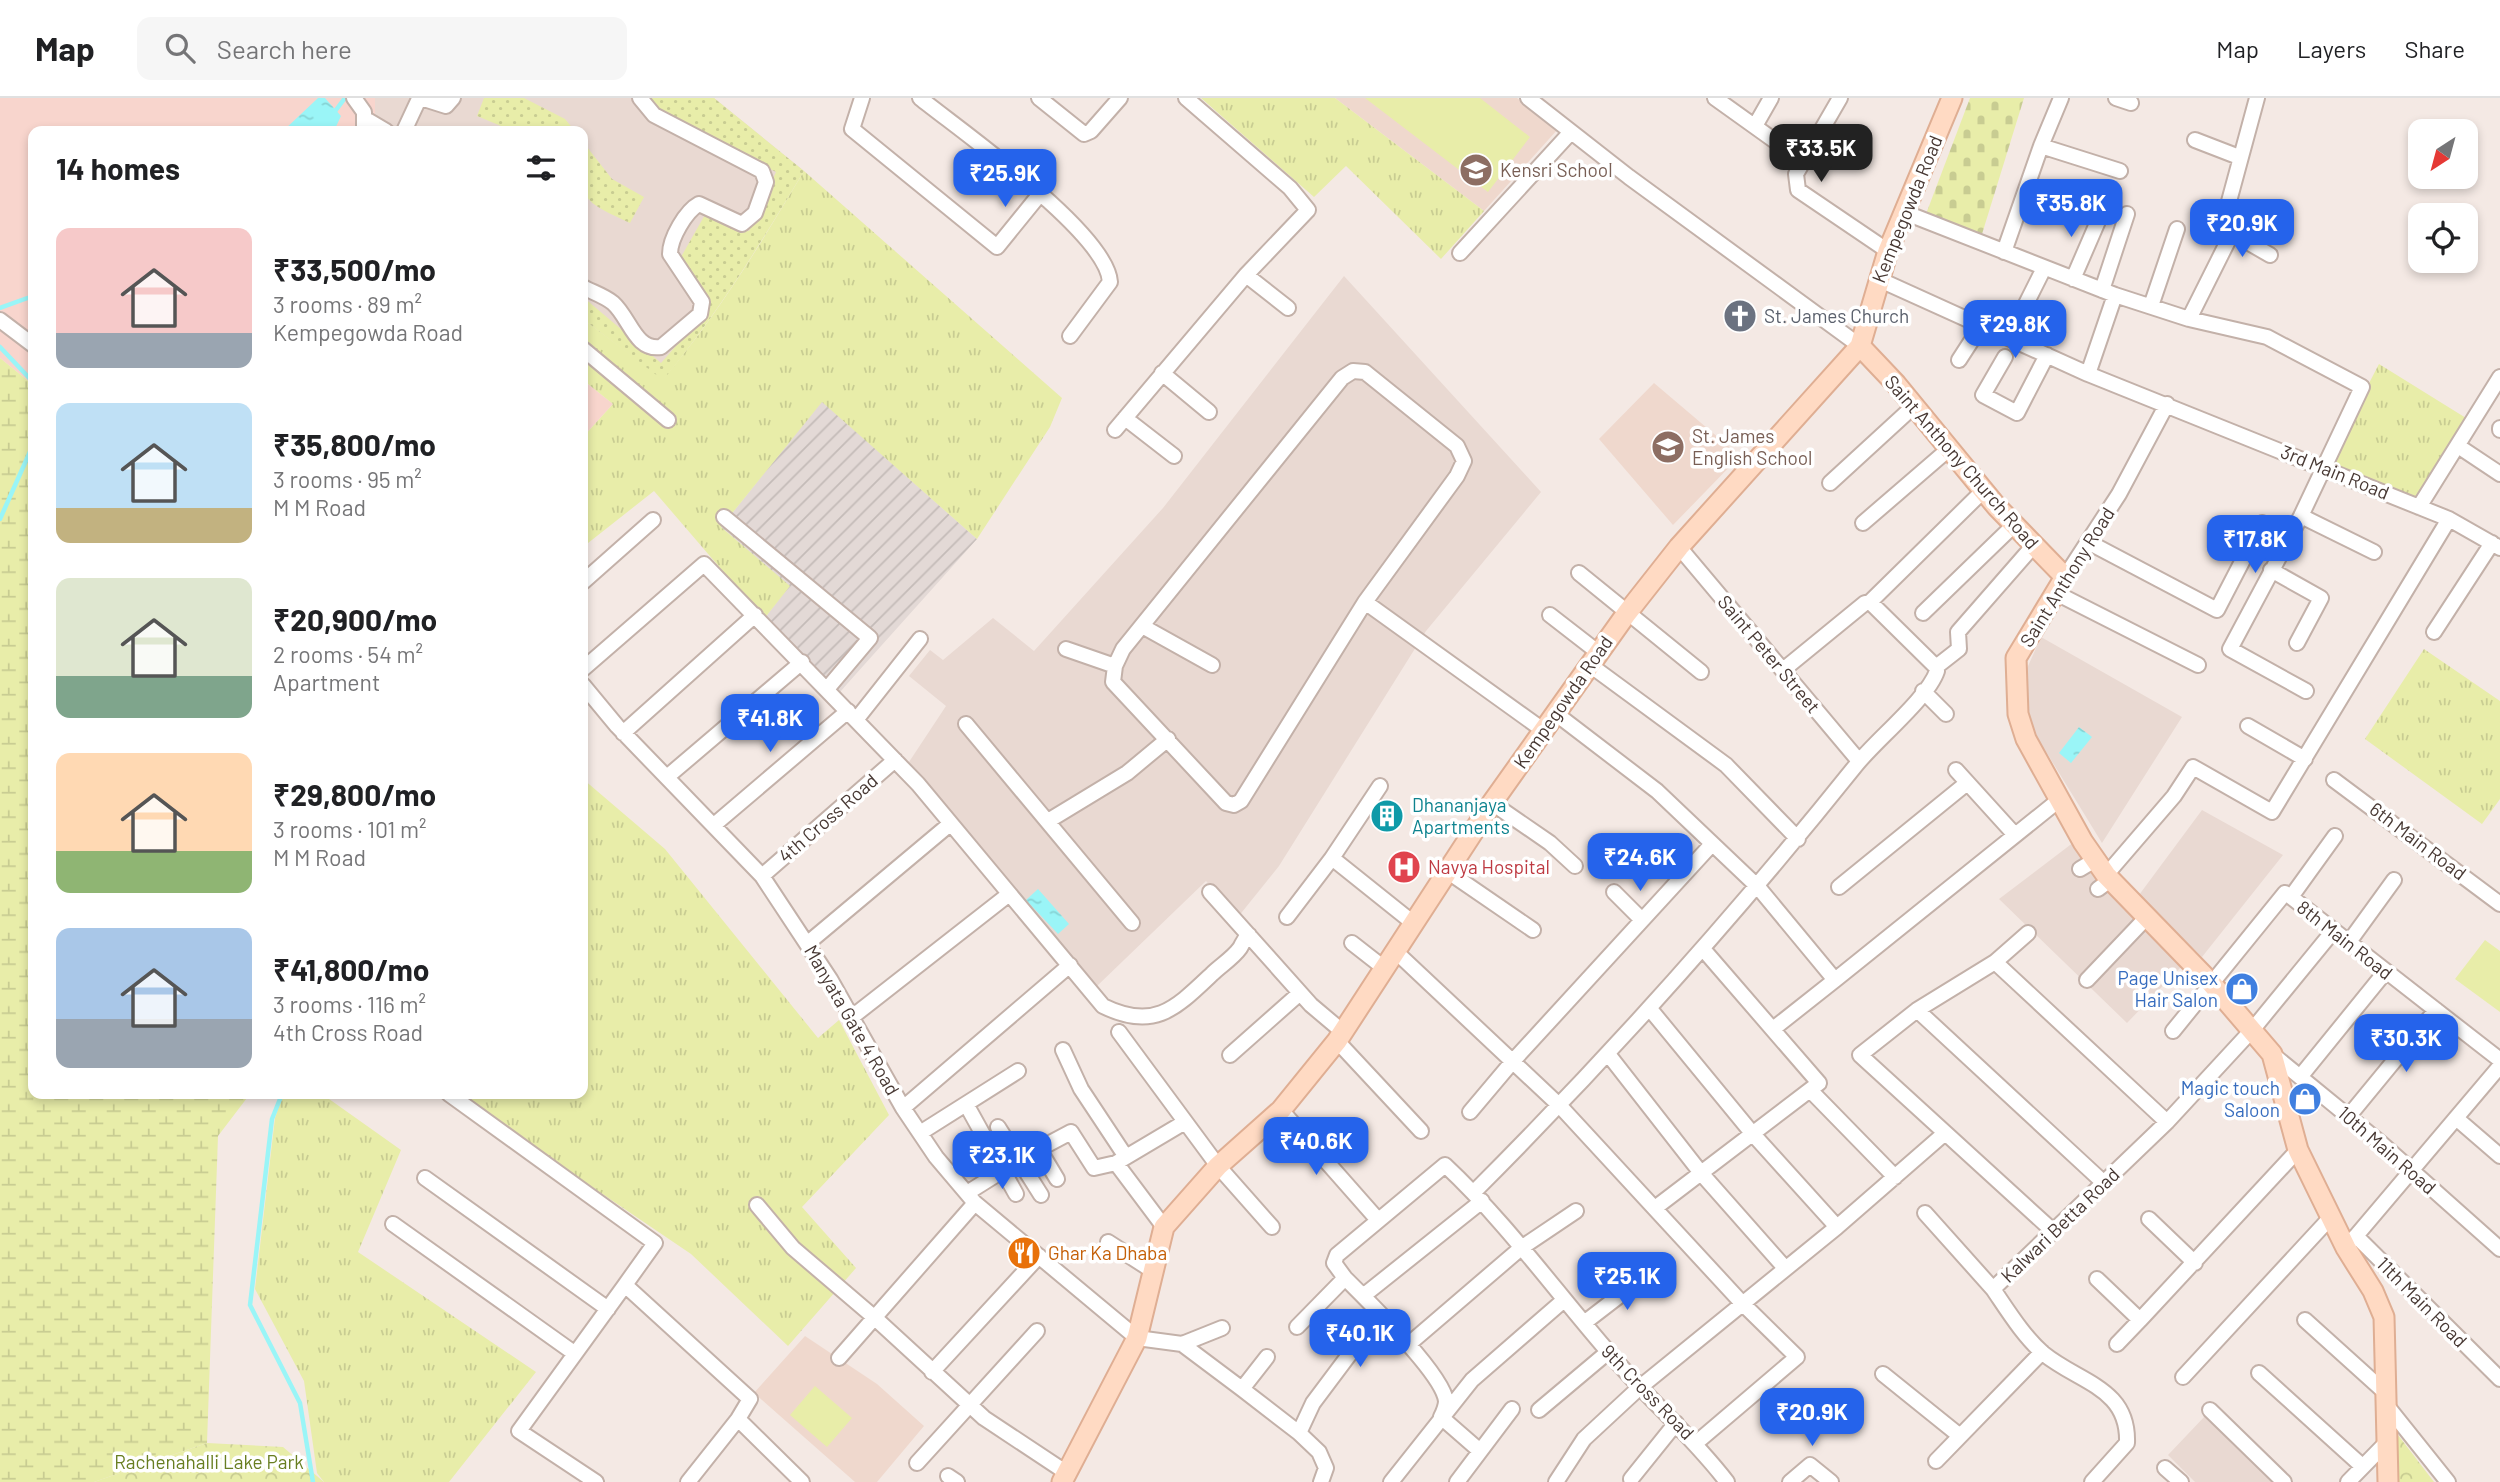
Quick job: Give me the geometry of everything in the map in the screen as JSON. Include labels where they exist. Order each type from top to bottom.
[{"type":"street","points":[[406,126],[418,101],[424,99],[446,106],[453,98]]},
{"type":"street","points":[[588,290],[614,304],[643,344],[653,348],[661,347],[700,314],[702,308],[702,302],[670,254],[670,245],[691,208],[699,204],[742,224],[755,213],[766,182],[762,171],[654,115],[640,98]]},
{"type":"street","points":[[862,98],[852,129],[998,247],[1040,194]]},
{"type":"street","points":[[920,98],[1040,194],[1085,238],[1110,271],[1110,282],[1070,336]]},
{"type":"street","points":[[1039,98],[1084,134],[1091,131],[1120,98]]},
{"type":"street","points":[[1174,456],[1120,424],[1246,275],[1306,213],[1307,206],[1186,98]]},
{"type":"street","points":[[1530,98],[1571,132],[1860,346]]},
{"type":"street","points":[[1715,98],[1804,161]]},
{"type":"street","points":[[1755,126],[1771,98]]},
{"type":"street","points":[[1840,98],[1796,174],[1798,190],[1888,251]]},
{"type":"street","name":"Kempegowda Road","points":[[1065,1478],[1137,1338],[1164,1227],[1217,1166],[1281,1110],[1340,1036],[1492,803],[1627,613],[1679,547],[1860,346],[1888,251],[1952,98]]},
{"type":"street","points":[[2004,252],[2061,98]]},
{"type":"street","points":[[2189,319],[2232,233],[2228,205],[2257,98]]},
{"type":"street","points":[[361,113],[379,126]]},
{"type":"street","points":[[1460,253],[1571,132]]},
{"type":"street","points":[[2195,140],[2239,157]]},
{"type":"street","points":[[2041,146],[2120,171]]},
{"type":"street","points":[[2073,279],[2102,212]]},
{"type":"street","points":[[1906,213],[2109,293],[2189,319],[2267,337],[2362,387],[2322,466],[2301,516],[2230,649],[2306,691]]},
{"type":"street","points":[[2088,374],[2127,214]]},
{"type":"street","points":[[2151,306],[2177,229]]},
{"type":"street","points":[[2232,233],[2270,255]]},
{"type":"street","points":[[2009,338],[2044,268]]},
{"type":"street","points":[[1246,275],[1287,307]]},
{"type":"street","name":"3rd Main Road","points":[[1878,279],[2088,374],[2449,519],[2496,545]]},
{"type":"street","points":[[0,320],[28,341]]},
{"type":"street","points":[[1959,360],[1981,326]]},
{"type":"street","name":"Saint Anthony Church Road","points":[[1860,346],[2034,545],[2060,584]]},
{"type":"street","points":[[588,353],[668,420]]},
{"type":"street","points":[[2005,357],[1983,395],[2017,412],[2047,355]]},
{"type":"street","points":[[1353,371],[1365,372],[1457,446],[1464,461],[1457,477],[1364,602],[1241,801],[1234,805],[1226,803],[1113,682],[1115,666],[1123,649],[1342,378],[1353,371]]},
{"type":"street","points":[[1162,373],[1209,412]]},
{"type":"street","points":[[2419,507],[2500,377]]},
{"type":"street","name":"Saint Anthony Road","points":[[2167,404],[2119,494],[2016,658],[2014,686],[2018,714],[2026,739],[2098,875],[2147,917],[2212,984],[2272,1054],[2298,1150],[2331,1217],[2351,1242],[2384,1317],[2388,1482]]},
{"type":"street","points":[[1829,483],[1914,406]]},
{"type":"street","points":[[1863,523],[1950,449]]},
{"type":"street","points":[[2464,450],[2500,474]]},
{"type":"street","points":[[1783,670],[1865,603],[1870,602],[1984,490]]},
{"type":"street","points":[[2301,516],[2374,552]]},
{"type":"street","points":[[724,517],[870,638],[827,689]]},
{"type":"street","points":[[2098,875],[2174,796],[2193,767],[2272,812],[2449,519]]},
{"type":"street","points":[[588,578],[653,520]]},
{"type":"street","points":[[2088,541],[2217,610],[2262,523]]},
{"type":"street","points":[[1923,613],[2014,524]]},
{"type":"street","points":[[1363,1296],[1478,1196],[1650,1009],[1758,887],[1859,761],[1935,677],[1936,667],[1959,649],[1958,632],[2034,545]]},
{"type":"street","points":[[2434,632],[2496,545]]},
{"type":"street","name":"Saint Peter Street","points":[[1679,547],[1859,761]]},
{"type":"street","points":[[588,665],[704,564],[895,760],[1103,1006],[1124,1016],[1144,1018],[1164,1014],[1190,994],[1240,947],[1248,935]]},
{"type":"street","points":[[2271,570],[2320,598],[2297,643]]},
{"type":"street","points":[[1580,573],[1701,672]]},
{"type":"street","points":[[2060,584],[2198,665]]},
{"type":"street","points":[[1364,602],[1542,730]]},
{"type":"street","points":[[1870,602],[1936,667]]},
{"type":"street","points":[[624,733],[755,615]]},
{"type":"street","points":[[1550,615],[1594,659],[1726,765],[1798,839]]},
{"type":"street","points":[[1142,626],[1212,665]]},
{"type":"street","points":[[714,825],[852,715],[920,639]]},
{"type":"street","points":[[1066,649],[1115,666]]},
{"type":"street","points":[[667,777],[802,662]]},
{"type":"street","name":"Manyata Gate 4 Road","points":[[588,691],[624,733],[762,876],[808,943],[903,1108],[971,1198],[1137,1338]]},
{"type":"street","points":[[1923,691],[1946,714]]},
{"type":"street","points":[[1555,713],[1657,791],[1758,887],[1835,981]]},
{"type":"street","points":[[966,724],[1132,923]]},
{"type":"street","points":[[2248,726],[2305,759]]},
{"type":"street","points":[[1048,821],[1127,773],[1168,739]]},
{"type":"street","name":"4th Cross Road","points":[[762,876],[895,760]]},
{"type":"street","points":[[1956,770],[2015,835]]},
{"type":"street","name":"6th Main Road","points":[[2334,780],[2500,904]]},
{"type":"street","points":[[1839,887],[1967,783]]},
{"type":"street","points":[[1287,917],[1332,858],[1380,786]]},
{"type":"street","points":[[1773,1029],[2060,800]]},
{"type":"street","points":[[1492,803],[1550,842],[1574,866]]},
{"type":"street","points":[[808,943],[950,824]]},
{"type":"street","points":[[2173,1031],[2285,892],[2291,897],[2335,836]]},
{"type":"street","points":[[1470,1112],[1513,1061],[1712,844]]},
{"type":"street","points":[[1332,858],[1412,922]]},
{"type":"street","points":[[1447,871],[1533,930]]},
{"type":"street","points":[[2349,942],[2394,880]]},
{"type":"street","points":[[1210,892],[1340,1036],[1421,1131]]},
{"type":"street","points":[[1614,892],[1642,920]]},
{"type":"street","points":[[852,1017],[1008,895]]},
{"type":"street","name":"8th Main Road","points":[[2291,897],[2500,1059]]},
{"type":"street","points":[[2087,980],[2147,917]]},
{"type":"street","name":"Kalwari Betta Road","points":[[2093,1482],[2127,1443],[2126,1418],[2115,1400],[2042,1352],[1993,1289],[2167,1122],[2253,1029],[2334,930]]},
{"type":"street","points":[[2028,933],[1995,962],[1917,1010],[1860,1055],[2054,1233]]},
{"type":"street","points":[[1352,943],[1384,968]]},
{"type":"street","points":[[1655,1209],[1819,1083],[1703,949]]},
{"type":"street","points":[[1395,951],[1560,1106],[1741,1302],[1797,1357],[1696,1443]]},
{"type":"street","points":[[1995,962],[2167,1122]]},
{"type":"street","points":[[903,1108],[1070,965]]},
{"type":"street","points":[[2300,1077],[2386,971]]},
{"type":"street","points":[[1230,1055],[1300,993]]},
{"type":"street","points":[[1650,1009],[1752,1133],[1837,1227]]},
{"type":"street","points":[[1917,1010],[2104,1183]]},
{"type":"street","points":[[2348,1117],[2436,1010]]},
{"type":"street","points":[[1119,1032],[1217,1166],[1272,1227]]},
{"type":"street","points":[[1063,1050],[1121,1160],[1164,1227]]},
{"type":"street","points":[[1608,1054],[1701,1173],[1785,1268]]},
{"type":"street","name":"10th Main Road","points":[[2272,1054],[2500,1249]]},
{"type":"street","points":[[2351,1242],[2500,1066]]},
{"type":"street","points":[[920,1133],[1018,1071]]},
{"type":"street","points":[[1810,1090],[1895,1177]]},
{"type":"street","points":[[456,1099],[654,1243],[519,1431],[596,1482]]},
{"type":"street","points":[[966,1104],[1016,1194]]},
{"type":"street","points":[[1281,1110],[1378,1220],[1334,1259],[1345,1278],[1409,1344],[1441,1390],[1446,1401],[1441,1417]]},
{"type":"street","points":[[2456,1118],[2500,1156]]},
{"type":"street","points":[[1057,1179],[1039,1149],[1071,1132],[1094,1168],[1121,1160],[1185,1122]]},
{"type":"street","points":[[998,1127],[1041,1195]]},
{"type":"street","points":[[1556,1482],[1584,1438],[1639,1388],[1741,1302],[1837,1227],[1945,1133]]},
{"type":"street","points":[[2117,1344],[2196,1263],[2298,1150]]},
{"type":"street","points":[[839,1358],[876,1318],[971,1198],[1019,1160]]},
{"type":"street","name":"9th Cross Road","points":[[1378,1220],[1446,1165],[1478,1196],[1639,1388],[1696,1443],[1727,1482]]},
{"type":"street","points":[[425,1178],[608,1309]]},
{"type":"street","points":[[757,1205],[793,1248],[876,1318],[969,1405],[1065,1478]]},
{"type":"street","points":[[1409,1344],[1521,1248],[1576,1211]]},
{"type":"street","points":[[1925,1213],[1993,1289]]},
{"type":"street","points":[[2183,1377],[2331,1217]]},
{"type":"street","points":[[2149,1219],[2196,1263]]},
{"type":"street","points":[[393,1224],[573,1353]]},
{"type":"street","points":[[1108,1242],[1153,1271]]},
{"type":"street","name":"11th Main Road","points":[[2351,1242],[2500,1379]]},
{"type":"street","points":[[932,1372],[1039,1256]]},
{"type":"street","points":[[1584,1323],[1649,1273]]},
{"type":"street","points":[[1297,1327],[1345,1278]]},
{"type":"street","points":[[2097,1279],[2140,1320]]},
{"type":"street","points":[[625,1285],[757,1400],[738,1419],[688,1482]]},
{"type":"street","points":[[1391,1482],[1472,1380],[1564,1300]]},
{"type":"street","points":[[1298,1433],[1313,1403],[1379,1315]]},
{"type":"street","points":[[2305,1320],[2388,1400],[2448,1482]]},
{"type":"street","points":[[1137,1338],[1182,1344],[1222,1328]]},
{"type":"street","points":[[917,1463],[1037,1331]]},
{"type":"street","points":[[1182,1344],[1319,1452],[1326,1468],[1321,1482]]},
{"type":"street","points":[[1539,1410],[1608,1352]]},
{"type":"street","points":[[1936,1461],[2042,1352]]},
{"type":"street","points":[[1242,1390],[1267,1357]]},
{"type":"street","points":[[2259,1373],[2362,1466]]},
{"type":"street","points":[[1883,1374],[1960,1436]]},
{"type":"street","points":[[1457,1482],[1512,1409]]},
{"type":"street","points":[[2210,1410],[2284,1482]]},
{"type":"street","points":[[1441,1417],[1480,1451]]},
{"type":"street","points":[[738,1419],[802,1482]]},
{"type":"street","points":[[1631,1479],[1676,1423]]},
{"type":"street","points":[[2348,1482],[2388,1441]]},
{"type":"street","points":[[1790,1482],[1810,1465],[1831,1482]]},
{"type":"street","points":[[2165,1468],[2181,1482]]},
{"type":"shaded area","points":[[0,98],[375,98],[375,126],[28,126],[28,381],[0,358]]},
{"type":"shaded area","points":[[375,98],[714,98],[804,171],[663,380],[588,323],[588,126],[375,126]]},
{"type":"shaded area","name":"Kensri School","points":[[1335,98],[1517,98],[1558,129],[1484,211]]},
{"type":"shaded area","points":[[1344,276],[1541,492],[1426,631],[1279,866],[1238,917],[1206,881],[1097,986],[909,762],[946,706],[909,676],[930,650],[943,660],[993,618],[1034,651],[1163,508]]},
{"type":"shaded area","name":"St. James English School","points":[[1654,383],[1740,456],[1673,525],[1599,439]]},
{"type":"shaded area","points":[[588,384],[613,404],[588,432]]},
{"type":"shaded area","points":[[822,401],[977,539],[838,694],[764,619],[789,586],[721,527]]},
{"type":"shaded area","points":[[2041,637],[2182,717],[2102,843],[2026,719],[2020,684]]},
{"type":"shaded area","points":[[2202,810],[2283,855],[2202,957],[2139,895]]},
{"type":"shaded area","points":[[2074,842],[2147,931],[2181,967],[2127,1023],[1999,899]]},
{"type":"shaded area","points":[[805,1336],[877,1384],[924,1426],[877,1482],[855,1482],[754,1393]]},
{"type":"shaded area","points":[[2206,1415],[2275,1482],[2195,1482],[2168,1455]]},
{"type":"green space","points":[[484,98],[524,98],[565,119],[571,126],[501,126],[477,116]]},
{"type":"green space","points":[[647,98],[714,98],[804,171],[720,304],[663,380],[588,323],[588,301],[661,363],[710,307],[681,257],[706,213],[749,231],[776,172],[657,111]]},
{"type":"green space","points":[[1201,98],[1335,98],[1484,211],[1441,259],[1346,166],[1314,197]]},
{"type":"green space","points":[[1365,98],[1480,98],[1530,137],[1488,192]]},
{"type":"green space","points":[[1970,98],[2024,98],[1982,234],[1926,214]]},
{"type":"green space","points":[[588,148],[612,179],[644,197],[630,223],[588,198]]},
{"type":"green space","points":[[804,171],[1062,398],[1050,427],[977,539],[822,402],[721,527],[790,586],[764,619],[654,491],[588,543],[588,432],[613,404],[588,384],[588,323],[663,379],[720,304]]},
{"type":"green space","points":[[0,358],[28,381],[28,1099],[246,1099],[218,1136],[207,1443],[94,1482],[0,1482]]},
{"type":"green space","points":[[2379,364],[2466,418],[2418,501],[2328,462]]},
{"type":"green space","points":[[2424,649],[2500,701],[2500,799],[2482,824],[2365,739]]},
{"type":"green space","points":[[588,783],[665,849],[818,1038],[839,1020],[889,1115],[802,1207],[856,1268],[788,1346],[691,1254],[462,1099],[588,1099]]},
{"type":"green space","points":[[2485,940],[2500,951],[2500,1012],[2455,979]]},
{"type":"green space","points":[[281,1099],[329,1099],[401,1150],[358,1252],[536,1372],[449,1482],[324,1482],[317,1473],[304,1381],[255,1289],[275,1118]]},
{"type":"green space","points":[[815,1386],[852,1418],[827,1447],[790,1415]]},
{"type":"green space","points":[[2398,1435],[2434,1482],[2397,1482]]},
{"type":"green space","name":"Rachenahalli Lake Park","points":[[207,1443],[283,1447],[324,1482],[94,1482]]},
{"type":"water","points":[[318,98],[325,98],[341,116],[336,126],[288,126]]},
{"type":"water","points":[[2079,727],[2092,737],[2071,763],[2059,753]]},
{"type":"water","points":[[1038,889],[1069,924],[1058,934],[1026,900]]},
{"type":"waterway","points":[[333,114],[345,98]]},
{"type":"waterway","points":[[0,308],[28,298]]},
{"type":"waterway","points":[[0,347],[28,377]]},
{"type":"waterway","points":[[0,519],[28,456]]},
{"type":"waterway","points":[[280,1099],[272,1119],[250,1305],[300,1403],[313,1482]]},
{"type":"place","name":"Kensri School","points":[[1476,170]]},
{"type":"place","name":"St. James Church","points":[[1740,316]]},
{"type":"place","name":"St. James English School","points":[[1668,447]]},
{"type":"place","name":"Dhananjaya Apartments","points":[[1387,816]]},
{"type":"place","name":"Navya Hospital","points":[[1404,867]]},
{"type":"place","name":"Page Unisex Hair Salon","points":[[2242,989]]},
{"type":"place","name":"Magic touch Saloon","points":[[2305,1099]]},
{"type":"place","name":"Ghar Ka Dhaba","points":[[1024,1253]]}]
